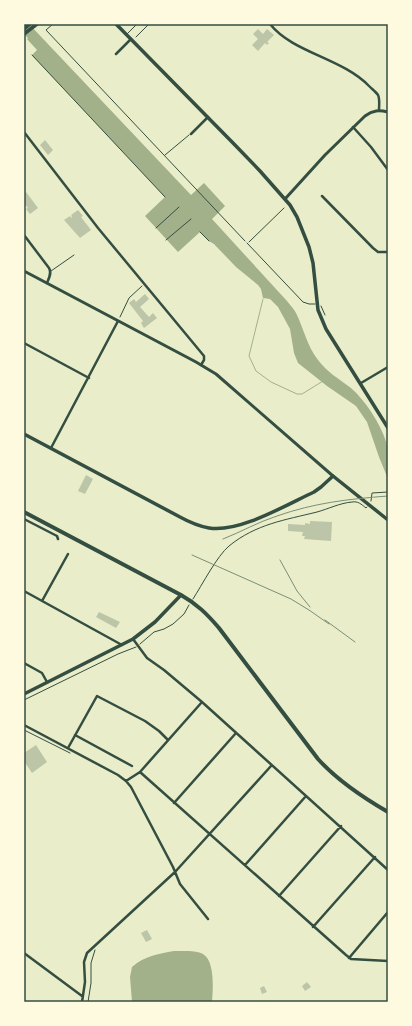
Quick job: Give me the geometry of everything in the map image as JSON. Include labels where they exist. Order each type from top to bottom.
[{"type":"highway","points":[[24,512],[196,604],[209,616],[306,745],[324,765],[353,791],[388,812]]},
{"type":"main road","points":[[24,29],[37,24]]},
{"type":"main road","points":[[116,24],[133,38],[285,199],[296,216],[309,247],[313,263],[319,314],[326,329],[388,428]]},
{"type":"main road","points":[[24,34],[32,25]]},
{"type":"main road","points":[[24,434],[184,520],[209,528],[227,528],[253,520],[314,492],[333,476],[388,520]]},
{"type":"main road","points":[[24,694],[133,640],[155,622],[181,595]]},
{"type":"street","points":[[270,24],[285,38],[334,62],[361,78],[378,95],[379,110]]},
{"type":"street","points":[[116,54],[133,38]]},
{"type":"street","points":[[285,199],[353,127],[371,112],[379,110],[388,112]]},
{"type":"street","points":[[191,134],[208,117]]},
{"type":"street","points":[[353,127],[371,147],[388,170]]},
{"type":"street","points":[[24,132],[98,228],[204,356],[204,360],[201,365]]},
{"type":"street","points":[[322,196],[373,248],[378,252],[388,252]]},
{"type":"street","points":[[24,235],[51,271],[46,284]]},
{"type":"street","points":[[24,271],[216,374],[333,476]]},
{"type":"street","points":[[51,448],[118,321]]},
{"type":"street","points":[[24,343],[89,378]]},
{"type":"street","points":[[361,384],[388,367]]},
{"type":"street","points":[[24,519],[57,536],[58,539]]},
{"type":"street","points":[[42,601],[68,554]]},
{"type":"street","points":[[24,591],[123,645]]},
{"type":"street","points":[[133,640],[147,658],[164,670],[202,702],[271,766],[376,857],[388,870]]},
{"type":"street","points":[[24,663],[42,673],[47,683]]},
{"type":"street","points":[[68,748],[97,696],[145,721],[159,731],[168,740]]},
{"type":"street","points":[[126,781],[140,772],[202,702]]},
{"type":"street","points":[[24,725],[118,775],[126,781],[149,821],[180,884],[208,919]]},
{"type":"street","points":[[174,803],[236,733]]},
{"type":"street","points":[[74,735],[132,766]]},
{"type":"street","points":[[82,1002],[85,982],[84,962],[87,953],[175,872],[271,766]]},
{"type":"street","points":[[140,772],[349,958],[388,961]]},
{"type":"street","points":[[245,865],[306,796]]},
{"type":"street","points":[[279,896],[341,826]]},
{"type":"street","points":[[314,927],[376,857]]},
{"type":"street","points":[[349,958],[388,912]]},
{"type":"street","points":[[24,953],[82,996]]},
{"type":"lane","points":[[127,34],[136,25],[135,24]]},
{"type":"lane","points":[[247,243],[303,302],[309,304],[317,303]]},
{"type":"lane","points":[[51,271],[74,255]]},
{"type":"path","points":[[53,24],[46,30],[247,243],[284,208]]},
{"type":"path","points":[[133,38],[149,24]]},
{"type":"path","points":[[32,55],[165,197]]},
{"type":"path","points":[[164,156],[191,134]]},
{"type":"path","points":[[156,228],[179,207]]},
{"type":"path","points":[[166,240],[191,219]]},
{"type":"path","points":[[200,232],[209,241]]},
{"type":"path","points":[[118,321],[129,298],[144,284]]},
{"type":"path","points":[[24,700],[118,654],[138,646],[154,632],[173,624],[184,614],[222,554],[229,546],[250,532],[272,523],[352,502],[360,503],[366,508],[372,493],[388,492]]},
{"type":"path","points":[[24,730],[72,754]]},
{"type":"path","points":[[88,1002],[91,983],[92,956],[97,947]]},
{"type":"shaded area","points":[[24,24],[29,24],[191,195],[204,183],[225,206],[212,219],[293,308],[314,355],[329,372],[351,388],[369,408],[386,443],[388,454],[388,479],[367,422],[356,406],[327,386],[298,363],[294,353],[290,329],[278,307],[270,299],[263,298],[261,289],[258,285],[236,267],[200,232],[178,252],[145,216],[165,197],[32,55],[37,50],[24,34]]},
{"type":"shaded area","points":[[174,951],[197,952],[203,954],[207,958],[210,963],[212,976],[212,1002],[132,1002],[130,977],[132,967],[146,958],[157,954]]},
{"type":"building","points":[[258,29],[263,34],[267,29],[274,35],[267,42],[269,43],[267,45],[265,43],[258,51],[252,45],[258,39],[253,34]]},
{"type":"building","points":[[45,140],[53,150],[48,155],[40,145]]},
{"type":"building","points":[[26,192],[38,208],[30,214],[24,203],[24,194]]},
{"type":"building","points":[[78,210],[83,216],[81,217],[91,230],[80,238],[64,220],[70,216],[71,218],[71,215]]},
{"type":"building","points":[[145,294],[149,299],[140,307],[149,317],[153,313],[157,318],[144,328],[141,323],[143,321],[129,303],[134,299],[136,302]]},
{"type":"building","points":[[86,475],[93,479],[85,494],[78,491]]},
{"type":"building","points":[[310,521],[332,522],[331,541],[304,539],[305,536],[302,536],[303,532],[288,531],[288,524],[305,525],[305,523],[310,524]]},
{"type":"building","points":[[99,612],[120,622],[116,628],[96,617]]},
{"type":"building","points":[[36,745],[47,762],[32,773],[24,761],[24,753]]},
{"type":"building","points":[[147,930],[152,939],[146,942],[141,933]]},
{"type":"building","points":[[307,982],[311,987],[305,991],[302,986]]},
{"type":"building","points":[[264,986],[267,992],[262,994],[260,988]]},
{"type":"waterway","points":[[263,299],[249,356],[256,371],[271,382],[297,394],[302,394],[323,381]]},
{"type":"railway","points":[[223,539],[270,518],[304,508],[345,500],[388,496]]},
{"type":"railway","points":[[192,555],[291,599],[329,624]]},
{"type":"railway","points":[[280,560],[297,591],[310,607]]},
{"type":"railway","points":[[325,620],[355,642]]}]
